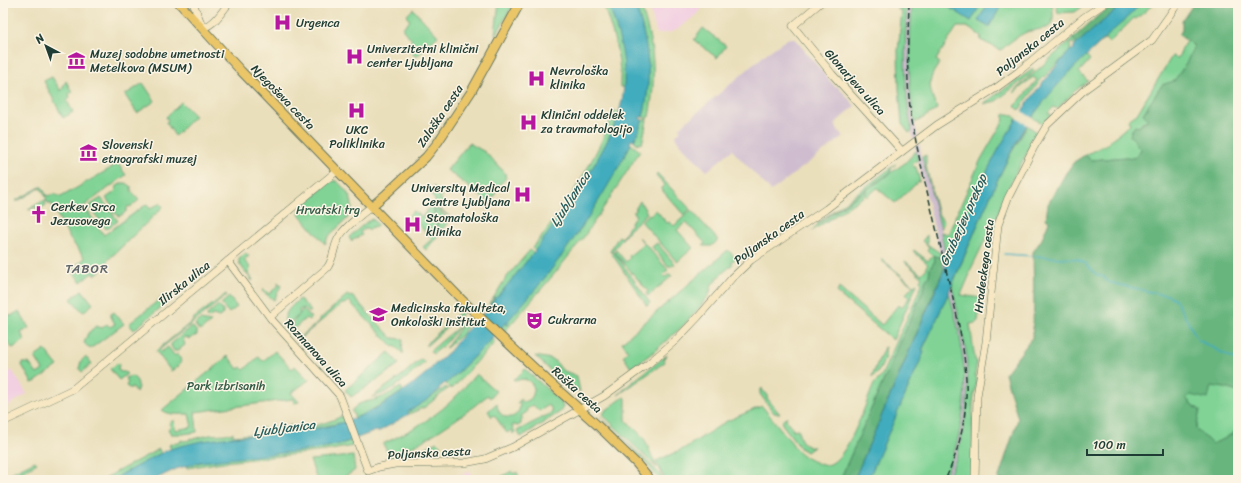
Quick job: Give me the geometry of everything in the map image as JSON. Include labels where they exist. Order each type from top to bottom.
[{"type":"main road","name":"Zaloška cesta","points":[[372,206],[426,157],[438,142],[471,92],[520,3]]},
{"type":"main road","name":"Njegoševa cesta","points":[[183,4],[241,71],[372,206]]},
{"type":"main road","name":"Roška cesta","points":[[372,206],[484,322],[636,463],[650,480]]},
{"type":"street","points":[[193,3],[203,28],[209,26],[229,3]]},
{"type":"street","name":"Glonarjeva ulica","points":[[820,3],[793,26],[841,83],[902,151]]},
{"type":"street","name":"Poljanska cesta","points":[[368,471],[395,464],[464,462],[485,459],[508,450],[604,396],[666,350],[699,316],[732,278],[751,260],[816,217],[937,125],[1018,72],[1083,18],[1105,3]]},
{"type":"street","name":"Hradeckega cesta","points":[[975,480],[977,396],[986,342],[998,225],[1004,207],[1034,147],[1047,125],[1084,90],[1152,40],[1178,3]]},
{"type":"street","name":"Ilirska ulica","points":[[3,422],[73,389],[338,170]]},
{"type":"street","points":[[270,318],[327,268],[332,258],[338,237],[372,206]]},
{"type":"street","name":"Rozmanova ulica","points":[[228,261],[270,318],[338,393],[342,399],[368,471]]},
{"type":"shaded area","points":[[648,3],[705,3],[697,14],[681,27],[672,32],[657,34]]},
{"type":"shaded area","points":[[907,3],[912,3],[910,74],[912,110],[922,157],[945,246],[966,352],[968,387],[965,424],[957,456],[947,480],[943,480],[954,452],[961,423],[965,389],[964,365],[958,329],[907,109],[905,74]]},
{"type":"shaded area","points":[[794,38],[835,87],[837,86],[855,106],[834,124],[843,137],[771,191],[732,150],[707,171],[675,137],[681,130],[679,128],[767,53],[787,39]]},
{"type":"shaded area","points":[[12,370],[27,394],[3,409],[3,376]]},
{"type":"shaded area","points":[[470,471],[474,480],[451,480],[464,474]]},
{"type":"green space","points":[[499,3],[514,3],[496,35],[495,34]]},
{"type":"green space","points":[[603,3],[608,3],[621,44],[625,65],[624,87],[620,87],[618,54]]},
{"type":"green space","points":[[635,3],[640,3],[645,18],[653,59],[653,87],[649,117],[648,116],[647,119],[643,117],[648,87],[648,59],[643,32]]},
{"type":"green space","points":[[898,3],[907,3],[905,51],[906,83],[912,131],[909,133],[902,124],[898,51],[902,10],[898,10]]},
{"type":"green space","points":[[912,3],[1052,3],[1053,19],[1050,26],[1027,32],[1013,40],[1001,50],[980,40],[981,36],[967,27],[957,27],[936,60],[940,63],[932,75],[930,85],[937,108],[915,123],[910,93]]},
{"type":"green space","points":[[1056,3],[1088,3],[1075,12],[1058,13]]},
{"type":"green space","points":[[1117,3],[1124,3],[1078,43],[1072,39],[1100,14]]},
{"type":"green space","points":[[1142,3],[1155,3],[1136,19],[1134,18],[1109,43],[1105,39],[1086,55],[1090,60],[1079,72],[1088,81],[1076,90],[1057,109],[1054,107],[1048,113],[1051,115],[1043,123],[1032,118],[1043,101],[1069,71],[1083,57]]},
{"type":"green space","points":[[1194,3],[1238,3],[1238,392],[1211,386],[1208,399],[1190,395],[1186,398],[1191,404],[1200,410],[1196,429],[1212,444],[1224,439],[1238,430],[1238,480],[998,480],[1018,419],[1005,374],[1032,338],[1034,304],[1033,252],[1042,239],[1049,221],[1046,219],[1048,204],[1074,162],[1085,155],[1091,160],[1126,157],[1134,158],[1140,152],[1141,148],[1130,136],[1131,131],[1135,126],[1139,127],[1148,119],[1143,114],[1162,85],[1174,81],[1186,64],[1194,46],[1179,35],[1182,30],[1182,21]]},
{"type":"green space","points":[[413,9],[438,36],[416,57],[406,46],[412,40],[403,30],[403,27],[410,21],[407,15]]},
{"type":"green space","points":[[703,28],[726,46],[717,58],[694,40]]},
{"type":"green space","points":[[1072,39],[1078,43],[1071,43],[1070,51],[1039,82],[1019,110],[1015,106],[1037,80],[1033,77],[1014,93],[1013,92]]},
{"type":"green space","points":[[1186,40],[1194,46],[1186,64],[1174,81],[1162,85],[1143,114],[1148,119],[1143,122],[1131,136],[1141,148],[1140,152],[1134,158],[1126,157],[1091,160],[1085,155],[1107,144],[1130,124],[1128,120],[1137,114],[1172,56],[1178,58]]},
{"type":"green space","points":[[1033,69],[1034,71],[1031,74],[996,101],[983,104]]},
{"type":"green space","points":[[52,77],[61,91],[66,81],[72,92],[69,94],[70,98],[67,101],[73,112],[63,118],[44,81]]},
{"type":"green space","points":[[143,83],[155,101],[137,113],[125,95]]},
{"type":"green space","points":[[181,102],[195,116],[175,136],[166,122],[168,120],[166,117]]},
{"type":"green space","points":[[614,111],[619,113],[612,131],[583,185],[535,251],[532,248],[556,218],[579,183],[599,147]]},
{"type":"green space","points":[[1005,114],[1010,114],[1017,118],[990,166],[947,265],[941,232],[948,234],[981,159],[1004,120],[1003,116]]},
{"type":"green space","points":[[643,120],[647,120],[642,144],[639,142],[638,144],[634,141]]},
{"type":"green space","points":[[1028,125],[1036,132],[1036,136],[1007,191],[995,226],[992,226],[969,273],[970,274],[961,295],[981,298],[978,321],[970,324],[975,360],[977,361],[975,375],[977,379],[973,403],[972,480],[947,480],[957,456],[962,435],[966,414],[968,387],[966,352],[952,286],[994,187],[1010,155]]},
{"type":"green space","points":[[469,143],[485,152],[505,173],[506,178],[496,189],[495,195],[490,202],[447,170]]},
{"type":"green space","points":[[631,144],[640,151],[610,198],[583,238],[505,331],[501,327],[542,282],[570,244],[602,195]]},
{"type":"green space","points":[[916,151],[918,160],[912,164],[916,167],[920,181],[895,203],[877,188],[867,197],[865,195],[868,189],[905,163]]},
{"type":"green space","points":[[926,155],[926,166],[937,212],[944,222],[941,229],[922,157]]},
{"type":"green space","points":[[118,164],[126,175],[84,206],[104,235],[147,204],[150,209],[160,203],[163,207],[107,261],[109,263],[95,275],[92,273],[81,282],[72,271],[73,268],[85,258],[70,239],[51,203],[49,204],[47,201],[45,202],[46,205],[37,210],[35,207],[30,210],[28,209],[47,199],[41,189],[40,188],[16,202],[15,201],[40,187],[42,187],[47,196],[54,194],[61,197]]},
{"type":"green space","points":[[896,164],[891,169],[891,172],[817,223]]},
{"type":"green space","points":[[657,173],[690,209],[684,215],[661,189],[665,185],[656,175]]},
{"type":"green space","name":"Hrvatski trg","points":[[332,181],[337,181],[346,191],[352,206],[348,217],[332,232],[325,244],[299,214],[303,204]]},
{"type":"green space","points":[[122,183],[126,183],[131,186],[132,192],[139,200],[130,207],[128,206],[125,212],[119,216],[112,211],[111,205],[106,198],[115,192],[117,186]]},
{"type":"green space","points":[[433,186],[442,195],[440,199],[444,202],[439,208],[458,223],[435,206],[435,199],[432,197]]},
{"type":"green space","points":[[867,189],[864,196],[812,231],[817,225]]},
{"type":"green space","points":[[101,198],[118,221],[106,229],[89,206]]},
{"type":"green space","points":[[640,201],[647,213],[630,229],[611,253],[610,251],[619,236],[622,238],[636,215],[633,213]]},
{"type":"green space","points":[[432,204],[439,234],[426,250],[423,247],[432,239],[409,215],[414,211],[422,217]]},
{"type":"green space","points":[[434,207],[450,220],[441,231],[439,230]]},
{"type":"green space","points":[[656,210],[667,223],[670,222],[674,226],[691,210],[718,240],[712,246],[703,246],[705,243],[686,222],[677,230],[693,248],[677,262],[641,221]]},
{"type":"green space","points":[[373,219],[377,224],[375,228],[374,226],[368,230],[367,228],[360,232],[362,235],[351,241],[349,237],[369,220]]},
{"type":"green space","points":[[927,235],[927,244],[940,253],[941,257],[934,256],[935,261],[930,268],[929,276],[925,281],[925,286],[840,480],[665,480],[656,461],[685,448],[727,421],[762,406],[796,449],[805,457],[822,465],[827,465],[842,454],[849,443],[861,417],[874,384],[881,377],[922,284],[920,280],[922,277],[905,261],[921,274],[927,268],[926,267],[928,264],[913,251],[914,250],[928,261],[933,255],[927,250],[929,247],[922,241]]},
{"type":"green space","points":[[639,237],[668,270],[663,275],[665,277],[670,274],[672,276],[648,296],[646,294],[648,291],[614,252],[616,250],[626,262],[630,258],[629,256],[644,244]]},
{"type":"green space","points":[[657,243],[675,264],[668,266],[652,247]]},
{"type":"green space","points":[[530,250],[534,253],[497,298],[494,298],[495,299],[485,311],[506,278]]},
{"type":"green space","points":[[728,250],[736,258],[731,262],[733,264],[712,284],[709,295],[699,308],[683,326],[651,354],[631,368],[623,356],[628,351],[622,342]]},
{"type":"green space","points":[[614,252],[650,303],[647,306],[612,254]]},
{"type":"green space","points":[[246,253],[249,256],[244,260],[250,267],[250,271],[248,273],[253,280],[252,281],[239,263],[239,259]]},
{"type":"green space","points":[[934,256],[941,257],[944,269],[854,480],[840,480],[925,286],[925,281],[929,276],[930,268],[935,261]]},
{"type":"green space","points":[[882,259],[914,286],[917,284],[893,340],[837,293],[839,288],[882,325],[898,305],[901,308],[909,298],[906,294],[913,286],[881,260]]},
{"type":"green space","points":[[278,282],[281,286],[274,300],[262,291],[264,289],[269,294],[279,285],[277,283]]},
{"type":"green space","points":[[82,290],[93,304],[83,312],[71,299]]},
{"type":"green space","points":[[949,292],[960,337],[965,385],[959,434],[950,465],[943,480],[868,480],[924,352],[922,351]]},
{"type":"green space","points":[[226,294],[227,295],[159,350],[161,352],[168,347],[175,356],[177,354],[182,359],[182,362],[178,365],[179,366],[171,371],[156,351],[194,320],[193,319]]},
{"type":"green space","points":[[165,295],[170,300],[134,330],[129,324]]},
{"type":"green space","points":[[347,295],[350,297],[352,296],[392,338],[403,339],[403,354],[395,346],[393,347],[349,301],[342,304],[298,340],[288,328],[285,319],[288,310],[300,299],[311,311],[309,313],[304,308],[299,310],[300,314],[290,322],[289,327],[295,335],[297,334],[300,337],[320,321],[319,320]]},
{"type":"green space","points":[[229,297],[237,307],[229,313],[221,304]]},
{"type":"green space","points":[[219,306],[223,311],[223,314],[219,317],[213,315],[210,318],[207,317],[207,315]]},
{"type":"green space","points":[[303,309],[311,318],[309,320],[306,318],[294,329],[297,333],[295,334],[289,327]]},
{"type":"green space","points":[[19,311],[29,328],[21,333],[25,340],[13,348],[3,334],[3,318],[10,315],[11,316]]},
{"type":"green space","points":[[461,311],[463,313],[426,346],[426,344]]},
{"type":"green space","points":[[114,312],[124,324],[90,349],[84,343],[88,333],[96,326],[102,328],[107,324],[110,327],[115,324],[110,315]]},
{"type":"green space","points":[[468,318],[471,322],[461,335],[445,349]]},
{"type":"green space","points":[[200,320],[211,322],[200,331],[195,325]]},
{"type":"green space","points":[[463,323],[443,346],[433,354],[430,351]]},
{"type":"green space","points":[[191,327],[193,327],[197,332],[197,335],[189,339],[186,337],[183,338],[185,345],[177,351],[174,351],[171,344]]},
{"type":"green space","points":[[492,339],[495,342],[452,389],[450,387],[425,407],[409,414],[408,412],[446,387],[447,389],[449,387],[446,384]]},
{"type":"green space","points":[[884,347],[885,355],[880,369],[872,377],[872,376]]},
{"type":"green space","points":[[45,350],[58,366],[32,383],[22,363],[29,363],[37,374],[43,370],[35,357]]},
{"type":"green space","name":"Park izbrisanih","points":[[275,351],[292,369],[295,366],[309,380],[291,393],[299,402],[294,403],[293,399],[195,412],[197,432],[171,434],[168,429],[171,427],[169,423],[174,420],[175,430],[192,427],[189,414],[172,414],[162,410],[228,356],[238,369],[241,367],[244,370],[258,357],[263,361]]},
{"type":"green space","points":[[389,352],[399,364],[351,397],[345,390]]},
{"type":"green space","points":[[667,355],[664,360],[665,362],[618,395],[630,384]]},
{"type":"green space","points":[[535,356],[551,359],[556,362],[562,370],[577,376],[580,392],[553,373]]},
{"type":"green space","points":[[85,357],[92,363],[82,372],[79,369],[81,361]]},
{"type":"green space","points":[[421,359],[425,362],[413,373],[393,388],[372,397],[400,377]]},
{"type":"green space","points":[[118,363],[119,371],[127,374],[119,380],[110,369]]},
{"type":"green space","points":[[525,369],[561,402],[563,407],[560,412],[521,437],[517,431],[553,412],[549,405],[539,411],[533,405],[526,410],[527,412],[521,416],[523,419],[521,424],[518,426],[512,426],[515,432],[513,434],[511,430],[507,433],[494,415],[492,417],[488,411],[497,403],[501,414],[509,417],[517,414],[520,403],[517,403],[521,399],[521,402],[529,400],[533,394],[534,388],[527,380],[524,379],[516,381],[513,379]]},
{"type":"green space","points":[[476,374],[496,391],[490,398],[488,395],[441,430],[391,458],[383,444],[404,434],[431,418],[453,400]]},
{"type":"green space","points":[[131,376],[138,382],[136,392],[133,388],[126,386],[128,382],[125,378]]},
{"type":"green space","points":[[1211,386],[1238,392],[1238,430],[1224,439],[1212,444],[1196,429],[1200,410],[1191,404],[1186,398]]},
{"type":"green space","points":[[401,387],[403,391],[380,406],[355,418],[352,411],[357,405],[380,398]]},
{"type":"green space","points":[[762,388],[767,394],[767,398],[780,414],[774,413],[760,394]]},
{"type":"green space","points":[[624,397],[626,398],[626,420],[644,438],[657,468],[603,415],[605,411]]},
{"type":"green space","points":[[342,416],[345,422],[311,429],[206,441],[171,449],[169,445],[171,445],[171,443],[181,442],[181,440],[190,440],[190,438],[192,439],[210,435],[233,433],[233,436],[262,433],[262,428],[264,428],[265,431],[271,429],[271,427],[273,427],[273,429],[280,428],[282,425],[282,428],[289,427],[291,425],[291,427],[299,427],[300,424],[301,427],[317,425]]},
{"type":"green space","points":[[600,416],[660,474],[663,480],[660,480],[647,464]]},
{"type":"green space","points":[[787,416],[786,419],[793,430],[799,430],[801,439],[805,445],[814,447],[807,452],[801,449],[782,424],[783,420]]},
{"type":"green space","points":[[351,441],[353,446],[325,451],[216,463],[187,468],[186,466],[227,458],[331,446]]},
{"type":"green space","points":[[437,442],[441,446],[423,454],[415,455],[417,452]]},
{"type":"green space","points":[[159,449],[161,453],[111,480],[103,480],[116,471]]},
{"type":"green space","points":[[353,456],[355,470],[351,473],[342,478],[317,480],[310,460]]},
{"type":"green space","points":[[35,461],[37,463],[12,478],[11,473]]},
{"type":"green space","points":[[512,471],[514,474],[517,472],[519,477],[517,478],[518,480],[495,480]]},
{"type":"water","points":[[608,3],[635,3],[643,32],[648,59],[648,87],[646,102],[643,117],[640,117],[640,119],[643,120],[634,141],[631,140],[631,144],[612,178],[581,228],[542,281],[508,321],[508,325],[506,325],[506,322],[488,343],[429,399],[408,412],[409,414],[378,432],[376,431],[341,444],[312,450],[200,462],[176,469],[153,480],[111,480],[167,450],[180,446],[218,439],[295,432],[348,421],[374,409],[410,386],[450,351],[464,333],[485,312],[494,298],[497,297],[522,267],[558,220],[603,150],[613,128],[621,106],[623,95],[624,62],[615,23]]},
{"type":"water","points":[[942,3],[980,3],[981,4],[971,21]]},
{"type":"water","points":[[988,3],[1003,3],[989,27],[978,21]]},
{"type":"water","name":"Gruberjev prekop","points":[[1124,3],[1142,3],[1086,56],[1047,97],[1020,137],[1006,162],[922,350],[924,352],[868,480],[854,480],[981,184],[999,148],[1020,114],[1056,66],[1070,51],[1074,49],[1074,46]]},
{"type":"pier","points":[[1020,110],[1034,119],[1029,126],[1015,117]]},
{"type":"waterway","points":[[1004,254],[1077,259],[1085,263],[1097,275],[1104,277],[1108,282],[1168,295],[1175,299],[1198,340],[1232,358],[1238,359]]},
{"type":"railway","points":[[909,3],[908,65],[910,111],[954,301],[964,352],[966,377],[966,402],[963,427],[956,453],[945,480]]},
{"type":"place","name":"Urgenca","points":[[283,23]]},
{"type":"place","name":"Univerzitetni klinični center Ljubljana","points":[[354,56]]},
{"type":"place","name":"Muzej sodobne umetnosti Metelkova (MSUM)","points":[[77,61]]},
{"type":"place","name":"Nevrološka klinika","points":[[537,78]]},
{"type":"place","name":"UKC Poliklinika","points":[[357,111]]},
{"type":"place","name":"Klinični oddelek za travmatologijo","points":[[528,122]]},
{"type":"place","name":"Slovenski etnografski muzej","points":[[89,152]]},
{"type":"place","name":"University Medical Centre Ljubljana","points":[[523,195]]},
{"type":"place","name":"Cerkev Srca Jezusovega","points":[[38,214]]},
{"type":"place","name":"Stomatološka klinika","points":[[413,225]]},
{"type":"place","name":"Medicinska fakulteta, Onkološki inštitut","points":[[378,315]]},
{"type":"place","name":"Cukrarna","points":[[535,320]]},
{"type":"district","name":"TABOR","points":[[87,268]]},
{"type":"water label","name":"Ljubljanica","points":[[570,199]]},
{"type":"water label","name":"Ljubljanica","points":[[284,428]]}]
